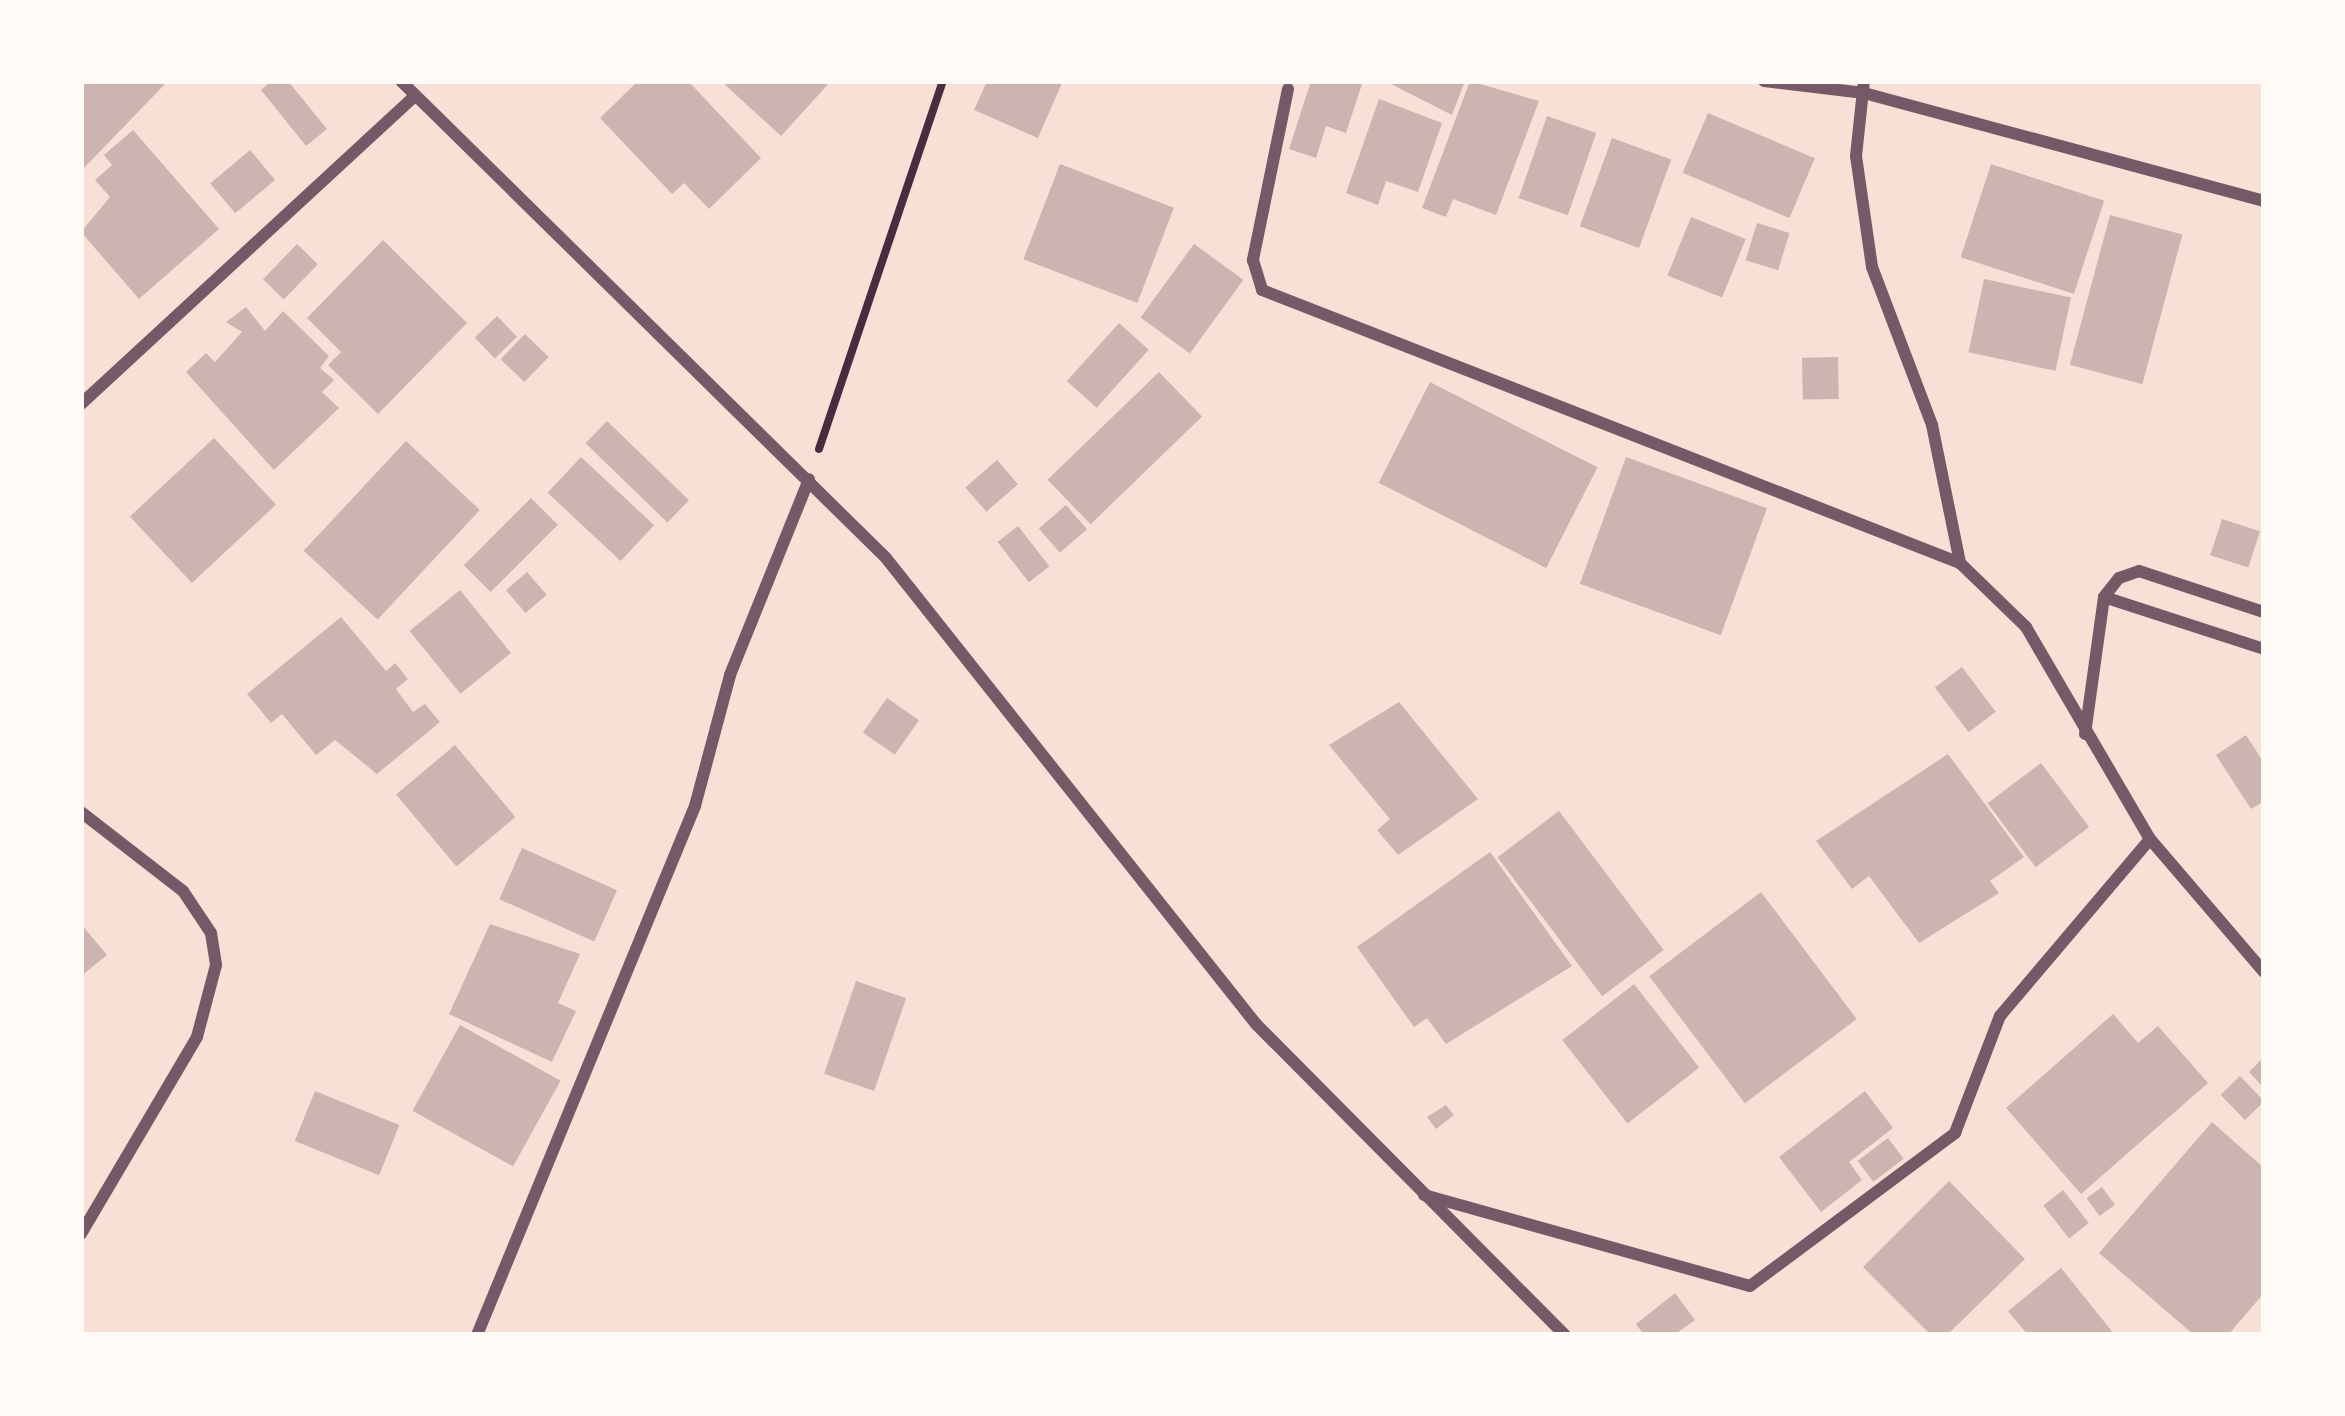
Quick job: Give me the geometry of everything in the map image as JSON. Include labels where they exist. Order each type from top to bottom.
[{"type":"street","points":[[401,81],[809,479],[1001,696],[1256,1024],[1418,1194],[1565,1335]]},
{"type":"street","points":[[1764,81],[1864,87],[2264,201]]},
{"type":"street","points":[[1864,87],[1856,156],[1872,266],[1932,425],[1960,563]]},
{"type":"street","points":[[1288,88],[1252,260],[1262,290],[1960,563],[2026,627],[2150,839],[2264,972]]},
{"type":"street","points":[[81,404],[415,96]]},
{"type":"street","points":[[477,1335],[695,806],[730,675],[809,479]]},
{"type":"street","points":[[2085,734],[2104,597],[2139,572],[2264,612]]},
{"type":"street","points":[[2104,597],[2264,649]]},
{"type":"street","points":[[81,812],[183,891],[211,933],[216,965],[197,1037],[81,1234]]},
{"type":"street","points":[[1418,1194],[1750,1286],[1955,1133],[2000,1016],[2150,839]]},
{"type":"path","points":[[809,479],[943,81]]},
{"type":"building","points":[[81,81],[168,81],[81,171]]},
{"type":"building","points":[[271,81],[288,81],[327,129],[306,146],[261,90]]},
{"type":"building","points":[[638,81],[688,81],[761,158],[709,209],[684,183],[672,194],[600,118]]},
{"type":"building","points":[[721,81],[831,81],[781,136]]},
{"type":"building","points":[[987,81],[1063,81],[1038,138],[974,110]]},
{"type":"building","points":[[1311,81],[1363,81],[1346,133],[1326,126],[1316,158],[1289,149]]},
{"type":"building","points":[[1385,81],[1465,81],[1452,115]]},
{"type":"building","points":[[1470,81],[1539,101],[1496,215],[1453,199],[1446,217],[1422,208]]},
{"type":"building","points":[[1379,99],[1442,123],[1418,192],[1386,181],[1378,205],[1346,193]]},
{"type":"building","points":[[1708,113],[1815,158],[1789,218],[1683,173]]},
{"type":"building","points":[[1547,116],[1596,133],[1568,215],[1519,198]]},
{"type":"building","points":[[133,130],[219,229],[139,299],[81,232],[110,197],[95,180],[112,165],[104,155]]},
{"type":"building","points":[[1612,138],[1671,160],[1639,248],[1580,226]]},
{"type":"building","points":[[250,150],[275,180],[235,213],[210,183]]},
{"type":"building","points":[[1060,164],[1174,208],[1137,303],[1023,259]]},
{"type":"building","points":[[1991,164],[2104,201],[2074,294],[1961,257]]},
{"type":"building","points":[[2110,215],[2182,234],[2142,384],[2070,365]]},
{"type":"building","points":[[1691,217],[1746,239],[1722,298],[1667,275]]},
{"type":"building","points":[[1757,223],[1790,233],[1778,270],[1746,260]]},
{"type":"building","points":[[383,240],[467,323],[378,414],[328,365],[341,352],[307,318]]},
{"type":"building","points":[[297,244],[318,264],[284,299],[263,279]]},
{"type":"building","points":[[1194,244],[1243,280],[1190,353],[1141,318]]},
{"type":"building","points":[[1984,279],[2071,298],[2055,371],[1968,352]]},
{"type":"building","points":[[246,307],[265,331],[283,311],[329,356],[320,368],[334,380],[322,392],[339,408],[274,470],[186,372],[206,353],[215,362],[242,332],[226,322]]},
{"type":"building","points":[[497,316],[517,337],[495,358],[475,338]]},
{"type":"building","points":[[1119,323],[1149,350],[1097,408],[1067,381]]},
{"type":"building","points":[[525,334],[549,357],[524,382],[501,359]]},
{"type":"building","points":[[1838,357],[1839,399],[1803,400],[1802,358]]},
{"type":"building","points":[[1159,372],[1202,417],[1091,524],[1048,480]]},
{"type":"building","points":[[1430,382],[1598,467],[1546,568],[1379,483]]},
{"type":"building","points":[[607,421],[689,500],[667,522],[585,443]]},
{"type":"building","points":[[214,438],[276,505],[192,583],[130,516]]},
{"type":"building","points":[[406,441],[480,510],[378,620],[304,551]]},
{"type":"building","points":[[581,457],[654,525],[621,561],[548,493]]},
{"type":"building","points":[[1626,457],[1767,508],[1721,635],[1580,584]]},
{"type":"building","points":[[997,460],[1018,484],[986,512],[965,488]]},
{"type":"building","points":[[531,498],[558,525],[491,592],[464,565]]},
{"type":"building","points":[[1066,505],[1087,529],[1060,553],[1039,529]]},
{"type":"building","points":[[2222,519],[2260,531],[2248,568],[2210,555]]},
{"type":"building","points":[[1018,526],[1049,566],[1029,582],[998,542]]},
{"type":"building","points":[[527,572],[547,595],[526,613],[506,590]]},
{"type":"building","points":[[460,590],[511,653],[460,694],[409,631]]},
{"type":"building","points":[[341,617],[386,671],[395,663],[408,679],[396,689],[413,712],[425,704],[440,722],[377,774],[335,740],[316,755],[282,714],[271,723],[247,694]]},
{"type":"building","points":[[1962,667],[1996,712],[1969,732],[1935,687]]},
{"type":"building","points":[[887,698],[919,720],[895,755],[863,732]]},
{"type":"building","points":[[1399,702],[1478,799],[1398,855],[1377,830],[1390,819],[1329,745]]},
{"type":"building","points":[[2246,735],[2264,763],[2264,801],[2251,809],[2216,755]]},
{"type":"building","points":[[455,745],[515,817],[456,867],[396,794]]},
{"type":"building","points":[[1948,754],[2024,857],[1990,881],[1999,893],[1919,943],[1869,876],[1852,889],[1816,841]]},
{"type":"building","points":[[2041,763],[2089,827],[2036,867],[1987,803]]},
{"type":"building","points":[[1559,811],[1664,950],[1602,996],[1498,857]]},
{"type":"building","points":[[522,848],[617,890],[594,941],[499,899]]},
{"type":"building","points":[[1490,852],[1572,966],[1446,1044],[1427,1018],[1414,1027],[1357,947]]},
{"type":"building","points":[[1761,892],[1857,1019],[1745,1103],[1649,976]]},
{"type":"building","points":[[81,924],[107,955],[81,976]]},
{"type":"building","points":[[490,924],[580,954],[558,1003],[576,1011],[552,1062],[449,1014]]},
{"type":"building","points":[[856,981],[906,998],[874,1091],[824,1074]]},
{"type":"building","points":[[1634,984],[1699,1068],[1628,1124],[1562,1040]]},
{"type":"building","points":[[2113,1014],[2138,1043],[2158,1026],[2208,1083],[2081,1194],[2006,1108]]},
{"type":"building","points":[[460,1025],[561,1081],[513,1166],[412,1111]]},
{"type":"building","points":[[2264,1057],[2264,1088],[2249,1072]]},
{"type":"building","points":[[2240,1076],[2264,1101],[2245,1120],[2221,1095]]},
{"type":"building","points":[[315,1091],[399,1125],[379,1175],[295,1141]]},
{"type":"building","points":[[1865,1091],[1893,1128],[1849,1162],[1862,1180],[1821,1212],[1779,1157]]},
{"type":"building","points":[[1446,1105],[1454,1115],[1436,1129],[1427,1117]]},
{"type":"building","points":[[2212,1122],[2264,1168],[2264,1293],[2228,1335],[2194,1335],[2099,1253]]},
{"type":"building","points":[[1888,1138],[1904,1159],[1873,1182],[1858,1161]]},
{"type":"building","points":[[1949,1181],[2025,1259],[1947,1335],[1931,1335],[1863,1267]]},
{"type":"building","points":[[2102,1187],[2115,1205],[2100,1216],[2087,1198]]},
{"type":"building","points":[[2063,1190],[2089,1223],[2069,1238],[2043,1205]]},
{"type":"building","points":[[2061,1268],[2115,1335],[2028,1335],[2008,1311]]},
{"type":"building","points":[[1675,1293],[1695,1320],[1674,1335],[1644,1335],[1636,1324]]}]
